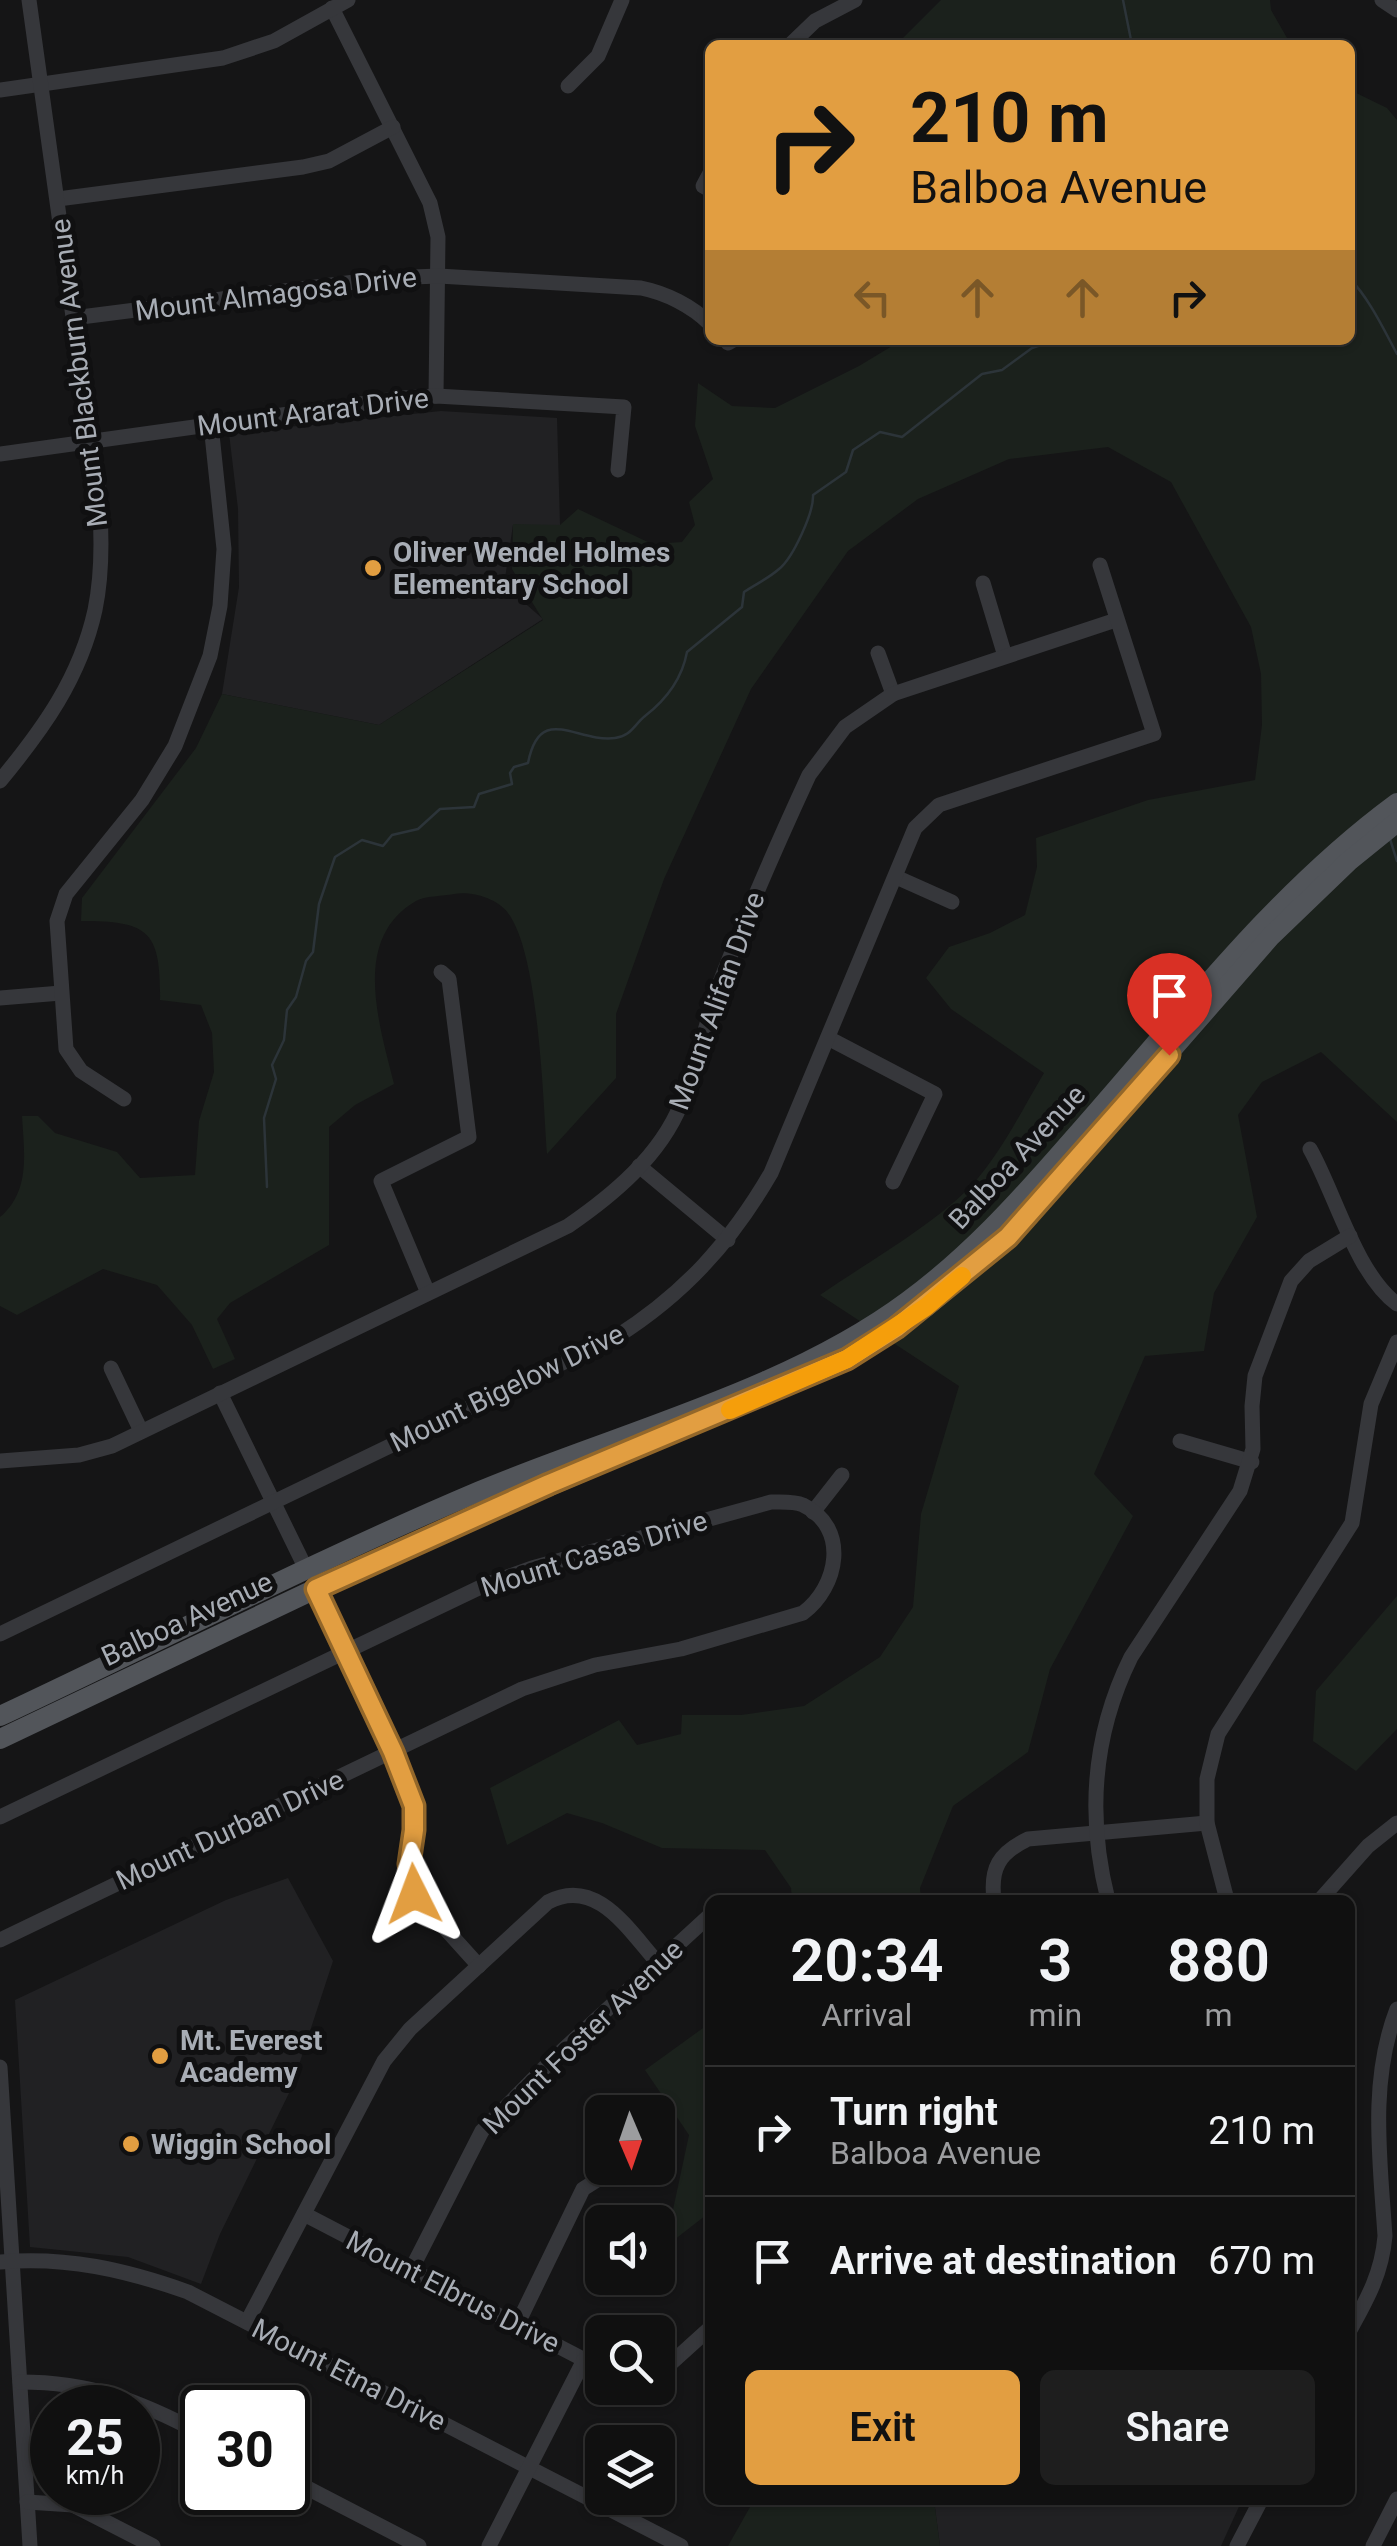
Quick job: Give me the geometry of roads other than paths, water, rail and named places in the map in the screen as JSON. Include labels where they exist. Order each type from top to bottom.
[{"type":"main road","name":"Balboa Avenue","points":[[0,1716],[357,1545],[484,1489],[758,1382],[838,1347],[888,1315],[994,1229],[1257,930],[1343,845],[1397,803]]},
{"type":"main road","name":"Balboa Avenue","points":[[0,1739],[285,1603],[549,1484],[847,1359],[896,1328],[1008,1237],[1271,936],[1349,861],[1397,822]]},
{"type":"main road","points":[[316,1589],[323,1572],[357,1545]]},
{"type":"main road","points":[[285,1603],[300,1586],[306,1569]]},
{"type":"street","name":"Mount Blackburn Avenue","points":[[0,780],[40,732],[65,693],[84,651],[95,608],[99,536],[92,440],[29,0]]},
{"type":"street","points":[[0,90],[223,58],[274,41],[348,0]]},
{"type":"street","points":[[568,86],[598,56],[622,0]]},
{"type":"street","points":[[795,40],[815,21],[855,0]]},
{"type":"street","points":[[1382,0],[1397,10]]},
{"type":"street","points":[[332,8],[430,203],[438,238],[436,396]]},
{"type":"street","points":[[58,199],[304,167],[328,161],[393,127]]},
{"type":"street","name":"Mount Almagosa Drive","points":[[73,318],[386,278],[438,276],[641,288],[690,308],[705,320]]},
{"type":"street","name":"Mount Ararat Drive","points":[[0,454],[436,396],[624,407],[618,470]]},
{"type":"street","points":[[124,1100],[80,1071],[66,1049],[57,921],[66,894],[152,784],[174,746],[210,656],[220,606],[224,549],[211,425]]},
{"type":"street","points":[[1100,565],[1116,620]]},
{"type":"street","points":[[984,583],[1005,656]]},
{"type":"street","name":"Mount Alifan Drive","points":[[0,1461],[79,1455],[112,1446],[568,1226],[612,1193],[663,1138],[681,1105],[722,976],[808,775],[826,747],[845,726],[894,694],[1116,620]]},
{"type":"street","name":"Mount Bigelow Drive","points":[[0,1634],[616,1337],[675,1296],[728,1240],[771,1173],[915,828],[939,805],[1154,734],[1116,620]]},
{"type":"street","points":[[878,653],[894,694]]},
{"type":"street","points":[[896,877],[952,902]]},
{"type":"street","points":[[428,1293],[380,1181],[469,1137],[449,980],[441,972]]},
{"type":"street","points":[[0,998],[62,993]]},
{"type":"street","points":[[828,1038],[935,1094],[893,1182]]},
{"type":"street","points":[[1310,1149],[1350,1236],[1382,1290],[1397,1304]]},
{"type":"street","points":[[639,1166],[728,1240]]},
{"type":"street","points":[[1107,1895],[1094,1802],[1099,1748],[1120,1680],[1162,1608],[1240,1491],[1252,1462],[1255,1376],[1292,1281],[1309,1261],[1350,1236]]},
{"type":"street","points":[[1226,1895],[1207,1823],[1207,1779],[1218,1734],[1352,1524],[1371,1404],[1397,1342]]},
{"type":"street","points":[[111,1368],[142,1431]]},
{"type":"street","points":[[220,1393],[306,1569]]},
{"type":"street","points":[[1180,1442],[1252,1462]]},
{"type":"street","points":[[814,1512],[842,1475]]},
{"type":"street","name":"Mount Casas Drive","points":[[0,1816],[485,1585],[532,1568],[772,1502],[794,1502],[814,1512]]},
{"type":"street","name":"Mount Durban Drive","points":[[0,1940],[522,1690],[559,1675],[681,1649],[803,1613],[816,1604],[831,1580],[834,1566],[831,1536],[814,1512]]},
{"type":"street","points":[[316,1589],[393,1752],[414,1806],[409,1864],[414,1894],[479,1966]]},
{"type":"street","points":[[993,1895],[993,1868],[1007,1849],[1028,1839],[1207,1823]]},
{"type":"street","points":[[1324,1895],[1368,1846],[1397,1824]]},
{"type":"street","points":[[247,2322],[384,2061],[410,2029],[548,1902],[572,1894],[591,1896],[604,1904],[658,1963]]},
{"type":"street","name":"Mount Foster Avenue","points":[[411,2270],[482,2131],[552,2060],[705,1920]]},
{"type":"street","points":[[1355,2321],[1375,2285],[1382,2261],[1388,2152],[1379,2073],[1397,2009]]},
{"type":"street","points":[[0,2067],[6,2261],[20,2382],[30,2546]]},
{"type":"street","points":[[517,2325],[582,2190],[590,2185]]},
{"type":"street","name":"Mount Elbrus Drive","points":[[304,2214],[584,2360]]},
{"type":"street","name":"Mount Etna Drive","points":[[6,2261],[70,2261],[131,2272],[188,2292],[681,2546]]},
{"type":"street","points":[[675,2359],[705,2332]]},
{"type":"street","points":[[489,2546],[584,2360]]},
{"type":"street","points":[[20,2382],[60,2382],[104,2390],[180,2423]]},
{"type":"street","points":[[310,2489],[419,2546]]},
{"type":"street","points":[[1377,2545],[1397,2499]]},
{"type":"street","points":[[28,2502],[72,2506],[153,2546]]},
{"type":"street","points":[[1237,2546],[1258,2505]]},
{"type":"waterway","points":[[1123,0],[1131,40]]},
{"type":"waterway","points":[[1355,285],[1397,354]]},
{"type":"waterway","points":[[267,1187],[264,1118],[276,1079],[272,1065],[284,1040],[287,1010],[313,952],[319,904],[335,857],[362,840],[383,846],[392,835],[418,829],[440,809],[474,807],[479,794],[512,784],[510,773],[514,767],[528,763],[541,734],[561,730],[615,738],[629,733],[672,688],[687,652],[742,607],[744,592],[785,563],[806,523],[813,495],[846,472],[853,450],[880,432],[902,437],[982,374],[1002,370],[1041,345]]},
{"type":"waterway","points":[[1390,839],[1397,861]]},
{"type":"place","name":"Oliver Wendel Holmes Elementary School","points":[[373,568]]},
{"type":"place","name":"Mt. Everest Academy","points":[[160,2056]]},
{"type":"place","name":"Wiggin School","points":[[131,2144]]}]
